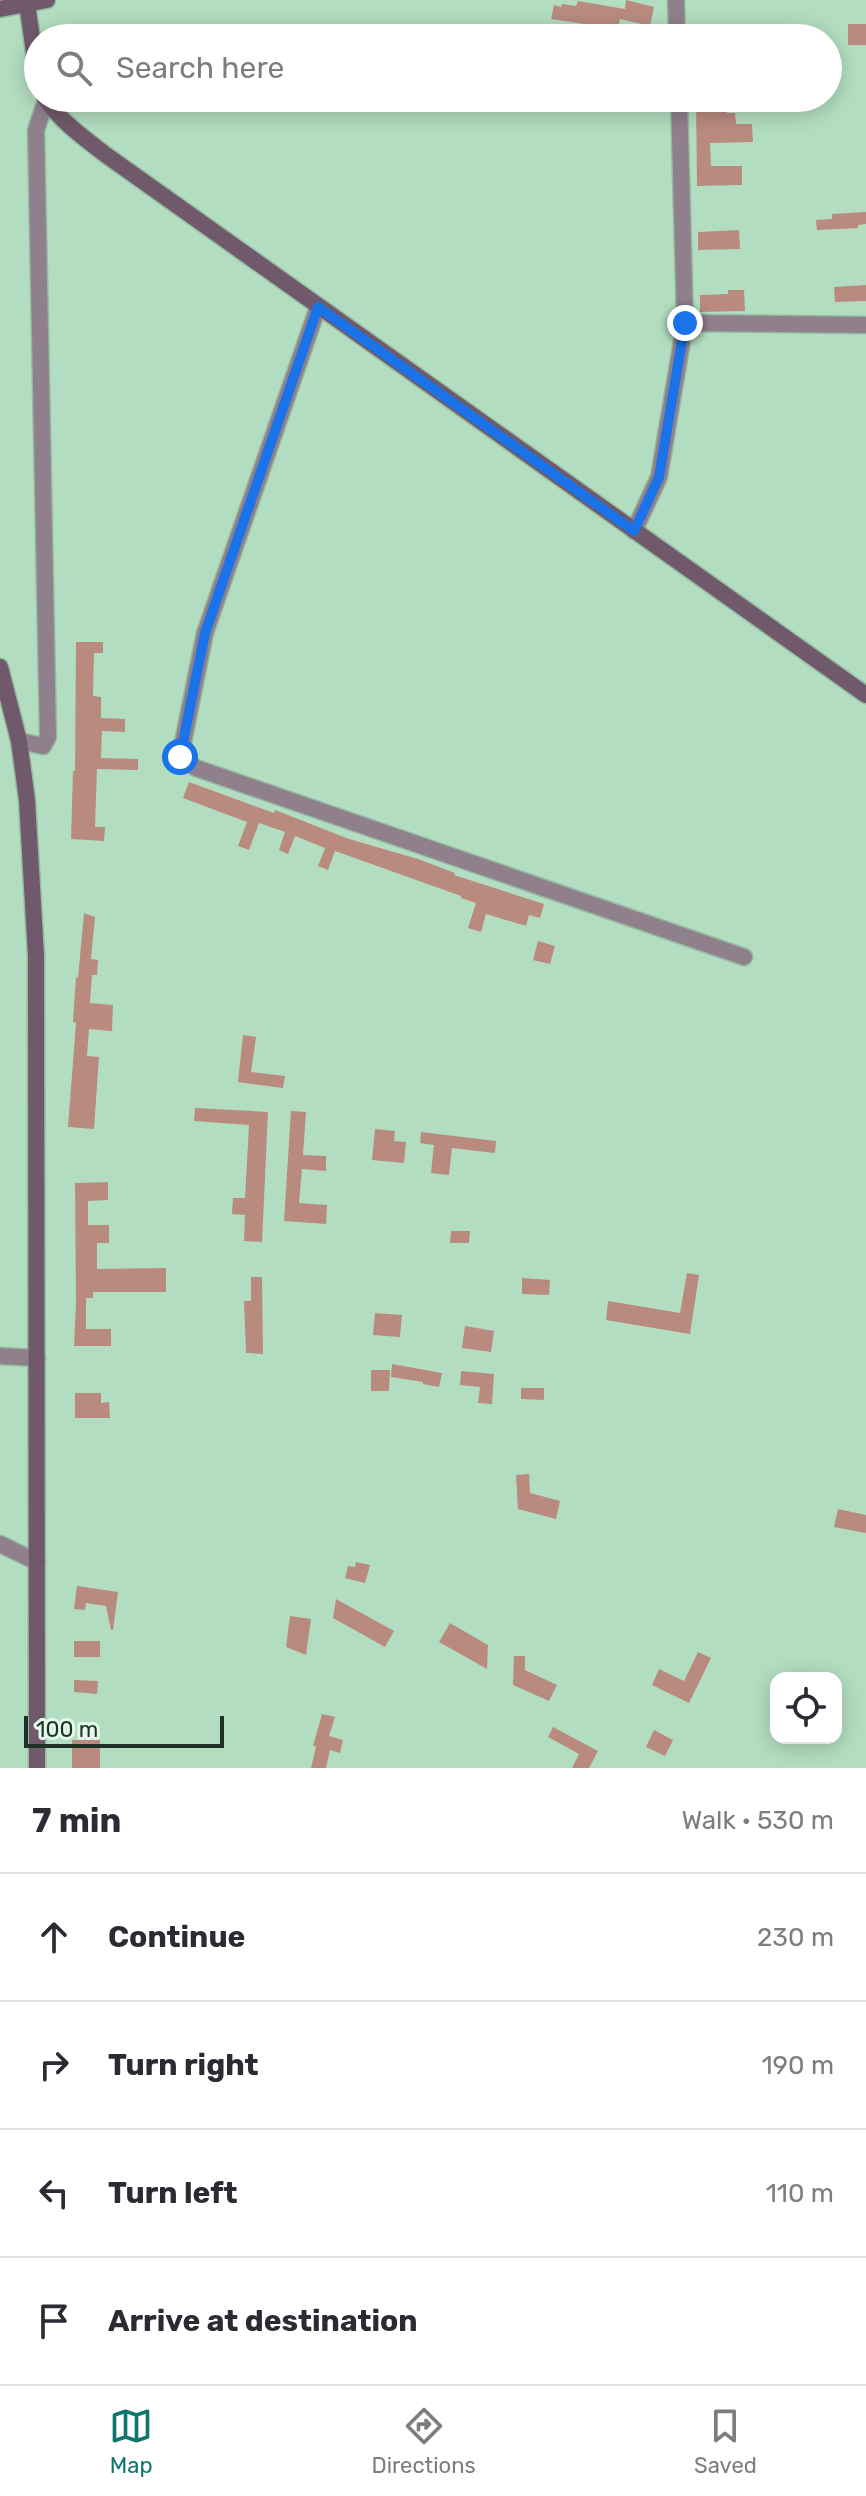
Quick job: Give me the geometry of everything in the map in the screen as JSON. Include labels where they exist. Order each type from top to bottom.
[{"type":"main road","points":[[0,9],[47,0]]},
{"type":"main road","points":[[27,4],[30,24]]},
{"type":"main road","points":[[58,112],[106,155],[866,695]]},
{"type":"main road","points":[[0,667],[19,741],[27,800],[36,956],[37,1768]]},
{"type":"street","points":[[676,0],[677,24]]},
{"type":"street","points":[[19,741],[43,746],[48,737],[36,130],[42,112]]},
{"type":"street","points":[[634,531],[659,477],[685,323],[679,112]]},
{"type":"street","points":[[318,307],[205,633],[180,757],[196,768],[744,957]]},
{"type":"street","points":[[685,323],[866,325]]},
{"type":"street","points":[[0,1356],[37,1358]]},
{"type":"street","points":[[0,1544],[37,1562]]},
{"type":"building","points":[[626,0],[654,7],[650,24],[620,19],[619,24],[584,24],[551,19],[554,5],[576,6],[578,1],[625,9]]},
{"type":"building","points":[[848,24],[866,24],[866,45],[848,45]]},
{"type":"building","points":[[696,112],[735,113],[736,124],[752,124],[753,142],[710,143],[711,166],[742,166],[742,185],[697,186]]},
{"type":"building","points":[[866,212],[866,224],[858,225],[858,228],[817,230],[816,220],[832,219],[832,214]]},
{"type":"building","points":[[739,230],[740,249],[698,250],[698,232]]},
{"type":"building","points":[[866,285],[866,301],[835,302],[834,287]]},
{"type":"building","points":[[728,290],[744,290],[745,311],[700,312],[700,295],[728,294]]},
{"type":"building","points":[[76,642],[103,642],[103,653],[94,653],[93,696],[101,697],[101,718],[125,719],[125,732],[102,731],[101,758],[138,759],[138,770],[97,769],[95,827],[105,827],[104,841],[71,839]]},
{"type":"building","points":[[189,782],[544,904],[540,918],[529,915],[526,926],[486,914],[481,932],[468,928],[476,903],[335,851],[328,870],[318,866],[325,848],[295,836],[288,854],[279,850],[285,832],[259,823],[249,850],[238,846],[247,822],[183,798]]},
{"type":"building","points":[[84,913],[95,917],[91,959],[98,960],[97,975],[92,975],[90,1003],[113,1005],[112,1031],[89,1029],[87,1056],[99,1057],[94,1129],[68,1127],[76,1023],[73,1022],[76,977]]},
{"type":"building","points":[[538,941],[555,946],[550,964],[533,960]]},
{"type":"building","points":[[243,1035],[256,1037],[251,1072],[285,1076],[283,1088],[238,1082]]},
{"type":"building","points":[[195,1108],[268,1112],[262,1242],[244,1241],[245,1215],[232,1214],[233,1198],[245,1198],[249,1125],[194,1121]]},
{"type":"building","points":[[291,1111],[306,1112],[303,1155],[326,1156],[326,1171],[302,1169],[299,1203],[327,1205],[326,1224],[284,1221]]},
{"type":"building","points":[[375,1129],[395,1131],[394,1141],[406,1142],[404,1163],[372,1160]]},
{"type":"building","points":[[421,1132],[496,1141],[495,1153],[452,1148],[449,1175],[431,1173],[434,1145],[420,1143]]},
{"type":"building","points":[[108,1182],[108,1200],[88,1201],[88,1225],[109,1225],[109,1243],[97,1243],[97,1269],[166,1268],[166,1292],[93,1292],[93,1298],[86,1298],[86,1329],[111,1329],[111,1346],[74,1346],[75,1183]]},
{"type":"building","points":[[451,1231],[470,1231],[469,1243],[450,1243]]},
{"type":"building","points":[[687,1273],[699,1275],[690,1334],[606,1320],[608,1301],[680,1313]]},
{"type":"building","points":[[251,1277],[262,1277],[263,1354],[246,1353],[244,1301],[251,1301]]},
{"type":"building","points":[[522,1278],[550,1280],[549,1295],[522,1294]]},
{"type":"building","points":[[375,1313],[402,1315],[400,1337],[373,1335]]},
{"type":"building","points":[[465,1326],[494,1331],[491,1352],[462,1348]]},
{"type":"building","points":[[392,1364],[442,1373],[439,1387],[391,1377]]},
{"type":"building","points":[[371,1370],[390,1370],[389,1391],[371,1391]]},
{"type":"building","points":[[461,1371],[494,1374],[492,1404],[478,1403],[480,1387],[460,1385]]},
{"type":"building","points":[[521,1388],[544,1388],[544,1400],[521,1399]]},
{"type":"building","points":[[75,1393],[101,1393],[101,1403],[109,1402],[110,1418],[75,1418]]},
{"type":"building","points":[[529,1474],[530,1493],[560,1501],[556,1519],[518,1509],[516,1475]]},
{"type":"building","points":[[838,1509],[866,1515],[866,1533],[834,1527]]},
{"type":"building","points":[[356,1562],[370,1565],[365,1583],[345,1578],[348,1566],[355,1567]]},
{"type":"building","points":[[77,1586],[118,1592],[113,1630],[106,1606],[86,1603],[85,1610],[74,1609]]},
{"type":"building","points":[[336,1599],[394,1631],[385,1647],[333,1618]]},
{"type":"building","points":[[290,1616],[311,1619],[306,1655],[286,1647]]},
{"type":"building","points":[[450,1623],[488,1645],[487,1669],[439,1642]]},
{"type":"building","points":[[74,1641],[100,1641],[100,1657],[74,1657]]},
{"type":"building","points":[[698,1652],[711,1658],[689,1703],[652,1685],[659,1669],[684,1681]]},
{"type":"building","points":[[514,1656],[525,1656],[525,1670],[557,1685],[549,1701],[513,1685]]},
{"type":"building","points":[[74,1680],[98,1681],[97,1694],[74,1692]]},
{"type":"building","points":[[322,1714],[335,1717],[329,1736],[343,1740],[340,1753],[330,1750],[326,1768],[311,1768],[316,1746],[313,1746]]},
{"type":"building","points":[[553,1727],[598,1751],[589,1768],[572,1768],[579,1754],[548,1737]]},
{"type":"building","points":[[654,1730],[673,1740],[665,1756],[646,1747]]},
{"type":"building","points":[[72,1740],[100,1740],[100,1768],[72,1768]]},
{"type":"route","points":[[180,757],[205,633],[318,307],[634,531],[659,477],[685,323]]}]
